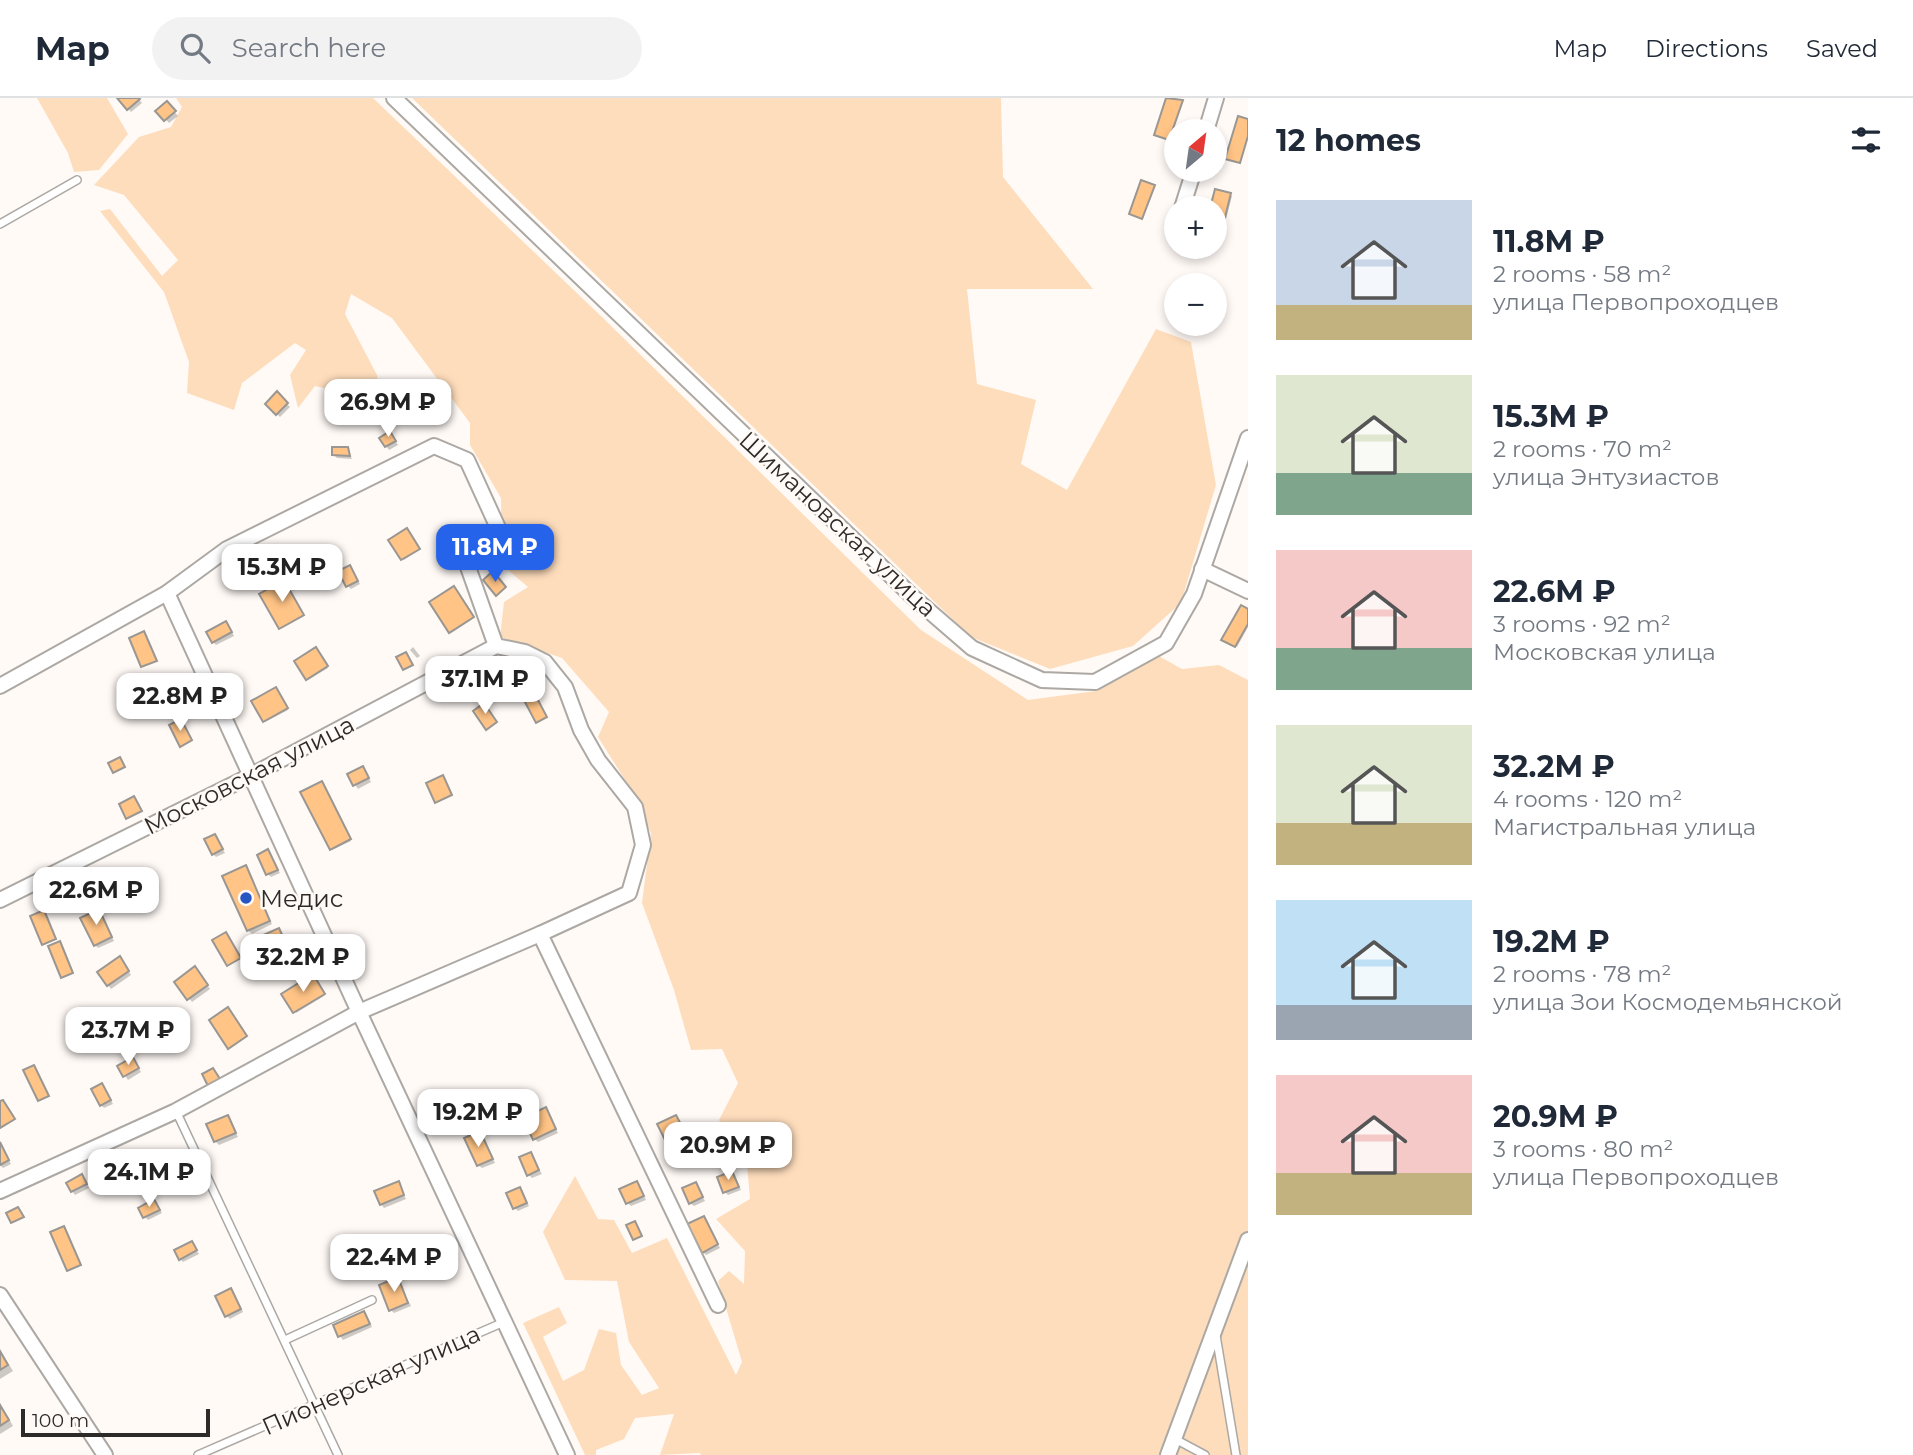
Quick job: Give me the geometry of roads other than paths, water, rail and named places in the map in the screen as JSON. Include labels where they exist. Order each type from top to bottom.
[{"type":"street","name":"Шимановская улица","points":[[394,98],[913,597],[972,648],[1041,680],[1094,682],[1166,643],[1194,594],[1248,438]]},
{"type":"street","points":[[1210,119],[1216,98]]},
{"type":"street","points":[[0,686],[167,593],[227,549],[434,446],[467,460],[499,530],[468,567],[496,646],[525,652],[545,662],[565,687],[581,730],[598,760],[635,807],[643,845],[629,893],[359,1012],[176,1111],[0,1191]]},
{"type":"street","points":[[1202,569],[1248,591]]},
{"type":"street","points":[[167,593],[359,1012],[567,1455]]},
{"type":"street","name":"Московская улица","points":[[0,900],[250,776],[496,646]]},
{"type":"street","points":[[540,934],[718,1305]]},
{"type":"street","points":[[1168,1455],[1248,1240]]},
{"type":"street","points":[[0,1295],[104,1455]]},
{"type":"lane","points":[[0,224],[77,180]]},
{"type":"lane","points":[[176,1111],[338,1455]]},
{"type":"lane","points":[[285,1340],[372,1300]]},
{"type":"lane","name":"Пионерская улица","points":[[198,1455],[505,1322]]},
{"type":"lane","points":[[1215,1328],[1236,1455]]},
{"type":"lane","points":[[1174,1438],[1205,1455]]},
{"type":"place","name":"Медис","points":[[246,898]]}]
